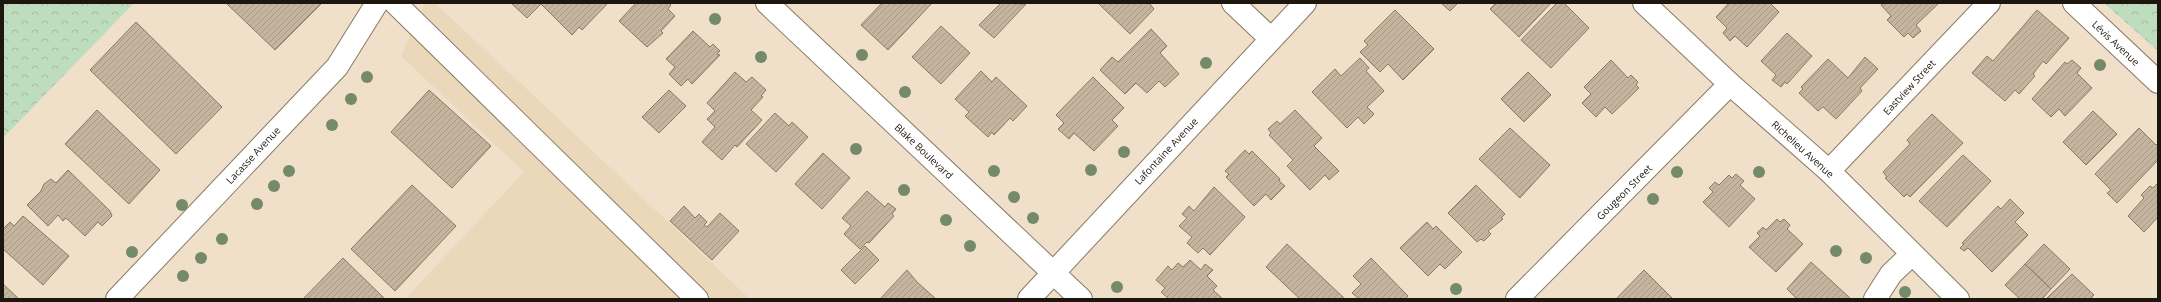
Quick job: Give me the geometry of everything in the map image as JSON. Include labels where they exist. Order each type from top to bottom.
[{"type":"street","name":"Lacasse Avenue","points":[[118,299],[337,67],[377,3]]},
{"type":"street","points":[[395,3],[697,299]]},
{"type":"street","name":"Blake Boulevard","points":[[767,3],[1081,299]]},
{"type":"street","points":[[1233,3],[1270,38]]},
{"type":"street","name":"Lafontaine Avenue","points":[[1029,299],[1304,3]]},
{"type":"street","name":"Richelieu Avenue","points":[[1644,3],[1730,84],[1829,171],[1958,299]]},
{"type":"street","name":"Eastview Street","points":[[1829,171],[1989,3]]},
{"type":"street","name":"Lévis Avenue","points":[[2074,3],[2158,82]]},
{"type":"street","name":"Gougeon Street","points":[[1517,299],[1730,84]]},
{"type":"street","points":[[1875,299],[1891,274],[1912,254]]},
{"type":"shaded area","points":[[425,3],[435,3],[750,299],[405,299],[524,172],[401,56]]},
{"type":"green space","points":[[3,3],[134,3],[3,138]]},
{"type":"green space","points":[[2104,3],[2158,3],[2158,51]]},
{"type":"building","points":[[226,3],[322,3],[275,50]]},
{"type":"building","points":[[511,3],[608,3],[582,30],[579,27],[572,35],[541,4],[527,18]]},
{"type":"building","points":[[636,3],[669,3],[671,5],[668,9],[675,16],[661,31],[663,33],[647,47],[619,21]]},
{"type":"building","points":[[882,3],[932,3],[888,50],[861,25]]},
{"type":"building","points":[[1001,3],[1026,4],[994,38],[979,25]]},
{"type":"building","points":[[1098,3],[1149,3],[1154,9],[1130,34]]},
{"type":"building","points":[[1441,3],[1458,3],[1450,11]]},
{"type":"building","points":[[1496,3],[1551,3],[1519,37],[1490,9]]},
{"type":"building","points":[[1557,3],[1564,3],[1589,28],[1551,68],[1521,40]]},
{"type":"building","points":[[1729,3],[1770,3],[1779,12],[1747,47],[1735,36],[1730,41],[1723,33],[1727,28],[1716,17]]},
{"type":"building","points":[[1884,3],[1939,3],[1916,25],[1921,31],[1913,38],[1908,33],[1904,37],[1887,20],[1891,16],[1881,5]]},
{"type":"building","points":[[1395,10],[1434,49],[1403,80],[1388,64],[1380,72],[1360,52],[1368,45],[1364,41]]},
{"type":"building","points":[[2037,10],[2069,38],[2046,64],[2043,61],[2033,74],[2035,76],[2019,94],[2015,90],[2005,101],[1972,73],[1987,56],[1993,61]]},
{"type":"building","points":[[136,22],[222,107],[176,154],[90,70]]},
{"type":"building","points":[[941,26],[970,53],[941,84],[912,57]]},
{"type":"building","points":[[1151,29],[1167,46],[1160,53],[1179,74],[1165,87],[1159,81],[1147,93],[1136,83],[1125,94],[1100,70],[1112,57],[1118,62]]},
{"type":"building","points":[[693,31],[710,47],[713,44],[720,51],[717,54],[720,55],[692,84],[688,79],[681,86],[669,74],[675,67],[666,59]]},
{"type":"building","points":[[1787,33],[1812,56],[1787,84],[1785,82],[1781,87],[1772,80],[1776,75],[1761,61]]},
{"type":"building","points":[[1865,57],[1878,69],[1860,88],[1862,91],[1836,119],[1823,107],[1818,111],[1799,93],[1803,89],[1801,87],[1828,59],[1848,78]]},
{"type":"building","points":[[1360,58],[1369,68],[1366,71],[1384,91],[1367,107],[1374,114],[1364,124],[1358,117],[1347,128],[1312,92],[1335,69],[1341,76]]},
{"type":"building","points":[[1611,60],[1628,78],[1631,75],[1638,82],[1636,85],[1639,88],[1612,114],[1605,107],[1596,117],[1582,103],[1591,94],[1584,87]]},
{"type":"building","points":[[2072,60],[2081,68],[2077,73],[2092,88],[2065,116],[2059,109],[2051,117],[2032,99],[2065,62],[2067,64]]},
{"type":"building","points":[[981,71],[992,82],[996,77],[1027,106],[1013,121],[1010,118],[994,135],[992,132],[988,137],[965,116],[969,112],[955,99]]},
{"type":"building","points":[[735,72],[746,82],[752,77],[766,90],[761,96],[763,97],[751,110],[762,120],[737,147],[735,145],[722,160],[702,142],[715,127],[707,119],[715,111],[707,103]]},
{"type":"building","points":[[1528,72],[1551,95],[1524,122],[1501,99]]},
{"type":"building","points":[[1093,77],[1124,108],[1112,120],[1118,126],[1094,151],[1074,133],[1069,139],[1058,129],[1064,123],[1056,115]]},
{"type":"building","points":[[429,90],[491,146],[452,188],[391,132]]},
{"type":"building","points":[[669,90],[686,106],[659,133],[642,117]]},
{"type":"building","points":[[97,110],[160,170],[129,204],[65,144]]},
{"type":"building","points":[[1295,110],[1322,138],[1314,146],[1339,171],[1329,180],[1325,175],[1310,190],[1287,166],[1293,160],[1269,135],[1271,133],[1268,129],[1277,121],[1280,124]]},
{"type":"building","points":[[2093,111],[2117,134],[2086,165],[2063,142]]},
{"type":"building","points":[[775,113],[789,126],[792,122],[808,137],[776,172],[746,144]]},
{"type":"building","points":[[1932,114],[1963,143],[1910,197],[1907,194],[1904,197],[1885,178],[1887,177],[1883,172],[1910,144],[1907,140]]},
{"type":"building","points":[[1510,128],[1550,165],[1520,198],[1479,159]]},
{"type":"building","points":[[2139,128],[2156,145],[2158,143],[2158,160],[2117,203],[2107,193],[2111,190],[2095,174]]},
{"type":"building","points":[[1245,150],[1249,154],[1252,151],[1285,186],[1271,200],[1266,194],[1254,206],[1226,177],[1229,174],[1225,171]]},
{"type":"building","points":[[823,153],[850,178],[822,209],[795,184]]},
{"type":"building","points":[[1963,155],[1991,181],[1947,227],[1919,201]]},
{"type":"building","points":[[68,170],[110,211],[112,216],[102,226],[98,222],[85,236],[66,218],[63,221],[58,215],[48,226],[27,205],[41,191],[44,184],[51,179],[56,183]]},
{"type":"building","points":[[1736,174],[1744,181],[1740,185],[1755,199],[1729,227],[1703,202],[1713,192],[1709,188],[1715,182],[1719,185],[1729,175],[1732,178]]},
{"type":"building","points":[[2158,183],[2158,217],[2144,232],[2128,216],[2144,198],[2141,195],[2150,186],[2153,188]]},
{"type":"building","points":[[412,185],[456,226],[395,291],[351,249]]},
{"type":"building","points":[[1476,185],[1505,214],[1501,218],[1503,219],[1488,231],[1491,234],[1484,241],[1481,239],[1477,242],[1448,213]]},
{"type":"building","points":[[1214,187],[1245,217],[1210,255],[1203,248],[1198,253],[1187,243],[1192,237],[1179,226],[1187,218],[1182,214],[1189,206],[1194,211]]},
{"type":"building","points":[[867,191],[885,207],[888,203],[896,209],[892,214],[894,216],[869,243],[867,242],[860,249],[844,234],[851,226],[842,218]]},
{"type":"building","points":[[2010,199],[2024,213],[2015,222],[2028,235],[1992,272],[1968,248],[1964,251],[1960,248],[1964,244],[1962,243],[1998,206],[2001,209]]},
{"type":"building","points":[[684,206],[695,218],[699,214],[707,222],[704,225],[707,227],[720,213],[739,231],[712,260],[670,221]]},
{"type":"building","points":[[23,216],[69,256],[43,285],[3,249],[3,229],[10,222],[14,226]]},
{"type":"building","points":[[1777,219],[1780,222],[1784,219],[1790,225],[1787,229],[1803,244],[1776,272],[1749,247],[1760,236],[1757,233],[1763,227],[1766,230]]},
{"type":"building","points":[[1427,222],[1433,229],[1436,226],[1462,252],[1445,269],[1440,264],[1428,276],[1400,248]]},
{"type":"building","points":[[1287,244],[1345,299],[1300,299],[1266,267]]},
{"type":"building","points":[[2044,244],[2070,269],[2051,289],[2025,264]]},
{"type":"building","points":[[865,246],[879,260],[855,284],[841,270]]},
{"type":"building","points":[[343,258],[385,299],[303,299]]},
{"type":"building","points":[[1371,258],[1408,296],[1405,299],[1359,299],[1352,293],[1361,284],[1353,276]]},
{"type":"building","points":[[1190,260],[1201,270],[1205,264],[1213,270],[1207,276],[1217,286],[1213,290],[1223,299],[1169,299],[1161,292],[1165,288],[1156,280],[1168,266],[1172,270],[1178,263],[1183,267]]},
{"type":"building","points":[[1811,262],[1851,299],[1795,299],[1796,298],[1787,289]]},
{"type":"building","points":[[2025,264],[2051,289],[2042,299],[2020,299],[2005,285]]},
{"type":"building","points":[[907,270],[917,282],[936,299],[880,299]]},
{"type":"building","points":[[1644,270],[1673,299],[1616,299]]},
{"type":"building","points":[[2072,274],[2094,295],[2090,299],[2046,299]]},
{"type":"building","points":[[3,284],[19,299],[3,299]]}]
